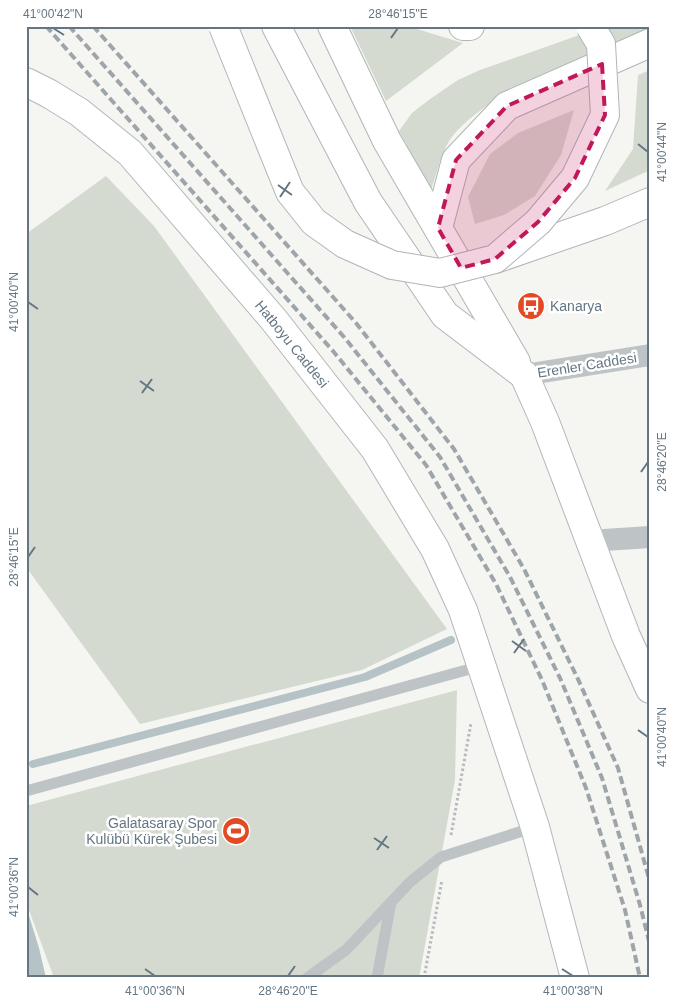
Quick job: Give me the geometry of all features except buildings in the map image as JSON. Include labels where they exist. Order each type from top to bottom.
[{"type":"main road","points":[[223,26],[290,192],[314,222],[345,244],[392,266],[440,273],[495,259],[604,221],[650,202]]},
{"type":"main road","points":[[276,26],[368,202],[445,315],[524,375]]},
{"type":"main road","points":[[332,26],[387,141],[524,375],[545,422],[626,636],[650,689]]},
{"type":"main road","points":[[463,26],[470,26]]},
{"type":"main road","points":[[495,259],[538,222],[575,178],[605,115],[601,44],[590,26]]},
{"type":"main road","points":[[438,228],[456,160],[507,106],[650,43]]},
{"type":"main road","name":"Hatboyu Caddesi","points":[[26,82],[79,112],[130,154],[274,320],[375,449],[435,549],[463,610],[536,828],[575,978]]},
{"type":"street","name":"Erenler Caddesi","points":[[524,375],[650,355]]},
{"type":"street","points":[[589,541],[650,536]]},
{"type":"lane","points":[[26,791],[481,666]]},
{"type":"lane","points":[[307,978],[346,950],[410,882],[441,857],[536,828]]},
{"type":"lane","points":[[377,978],[392,902]]},
{"type":"path","points":[[424,978],[471,721]]},
{"type":"highlighted area","points":[[602,64],[605,115],[575,178],[538,222],[495,259],[461,268],[438,228],[456,160],[507,106]]},
{"type":"shaded area","points":[[350,26],[407,26],[463,43],[386,101]]},
{"type":"shaded area","points":[[605,26],[650,26],[650,28],[486,106],[463,125],[448,142],[431,190],[399,131],[412,113],[458,80],[480,70]]},
{"type":"shaded area","points":[[650,70],[650,170],[605,191],[633,149],[638,75]]},
{"type":"shaded area","points":[[574,110],[561,155],[535,196],[504,215],[475,224],[468,197],[490,154],[518,133]]},
{"type":"shaded area","points":[[106,176],[154,226],[447,629],[362,670],[140,724],[26,567],[26,234]]},
{"type":"shaded area","name":"Galatasaray Spor Kulübü Kürek Şubesi","points":[[457,690],[455,780],[419,978],[54,978],[26,902],[26,806]]},
{"type":"shaded area","points":[[26,906],[39,948],[46,978],[26,978]]},
{"type":"waterway","points":[[33,764],[365,677],[451,640]]},
{"type":"railway","points":[[46,26],[333,351],[426,465],[496,584],[542,680],[586,788],[625,910],[640,978]]},
{"type":"railway","points":[[69,26],[344,337],[440,457],[510,577],[560,678],[602,778],[650,945]]},
{"type":"railway","points":[[93,26],[356,323],[454,449],[524,569],[577,677],[618,768],[650,882]]},
{"type":"place","name":"Kanarya","points":[[531,306]]},
{"type":"place","name":"Galatasaray Spor Kulübü Kürek Şubesi","points":[[236,831]]}]
